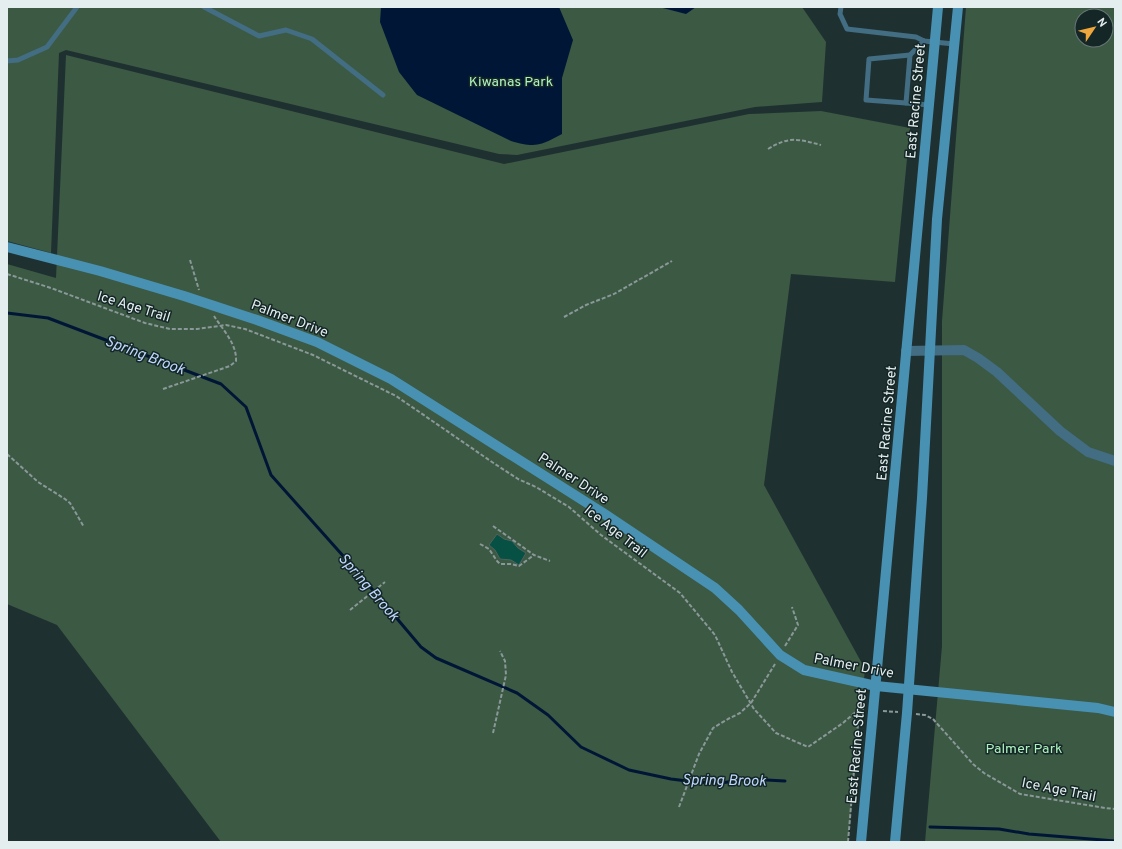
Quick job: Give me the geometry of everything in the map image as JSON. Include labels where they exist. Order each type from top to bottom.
[{"type":"main road","name":"East Racine Street","points":[[861,842],[929,105],[929,42],[938,7]]},
{"type":"main road","points":[[896,842],[909,688],[922,498],[937,220],[958,7]]},
{"type":"main road","name":"Palmer Drive","points":[[7,247],[100,271],[206,303],[317,342],[391,379],[603,513],[715,588],[739,610],[780,655],[804,670],[876,686],[909,688],[1098,708],[1115,712]]},
{"type":"street","points":[[906,351],[964,350],[997,372],[1060,431],[1088,452],[1115,461]]},
{"type":"lane","points":[[7,61],[18,60],[47,47],[77,7]]},
{"type":"lane","points":[[204,7],[259,36],[286,30],[312,39],[383,95]]},
{"type":"lane","points":[[841,7],[840,14],[847,29],[916,37],[929,42],[954,44]]},
{"type":"lane","points":[[929,42],[910,55],[869,59],[866,100],[929,105]]},
{"type":"lane","points":[[906,103],[910,55]]},
{"type":"path","points":[[768,149],[778,143],[796,139],[821,145]]},
{"type":"path","points":[[163,389],[230,366],[236,361],[237,353],[233,344],[220,326],[199,291],[190,260]]},
{"type":"path","points":[[564,318],[586,305],[614,294],[672,261]]},
{"type":"path","name":"Ice Age Trail","points":[[7,274],[51,288],[145,323],[170,329],[197,329],[226,325],[245,329],[313,355],[396,396],[518,479],[536,487],[569,507],[601,535],[680,593],[715,635],[732,672],[751,704],[776,734],[808,747],[843,723],[859,709],[926,715],[933,719],[973,764],[984,773],[1020,794],[1115,809]]},
{"type":"path","points":[[7,454],[38,482],[70,503],[84,527]]},
{"type":"path","points":[[493,526],[534,555],[550,561]]},
{"type":"path","points":[[480,544],[489,549],[497,562],[500,564],[519,566],[534,555]]},
{"type":"path","points":[[350,610],[385,582]]},
{"type":"path","points":[[679,807],[699,754],[713,728],[728,718],[740,713],[751,704],[798,625],[792,607]]},
{"type":"path","points":[[493,733],[506,675],[505,661],[500,651]]},
{"type":"path","points":[[848,842],[859,709]]},
{"type":"green space","name":"Kiwanas Park","points":[[7,7],[802,7],[826,42],[822,102],[755,107],[517,155],[499,154],[66,50],[59,53],[51,253],[7,241]]},
{"type":"green space","name":"Palmer Park","points":[[966,7],[1115,7],[1115,842],[925,842],[942,646],[942,321]]},
{"type":"green space","points":[[66,55],[504,164],[749,114],[821,111],[910,128],[895,282],[791,274],[764,485],[865,669],[848,842],[221,842],[57,625],[7,604],[7,264],[56,278]]},
{"type":"water","points":[[381,7],[559,7],[573,40],[562,78],[562,134],[537,145],[526,145],[511,141],[417,95],[399,72],[380,22]]},
{"type":"water","points":[[659,7],[696,7],[686,14]]},
{"type":"building","points":[[497,534],[504,539],[512,541],[518,548],[526,553],[519,565],[511,560],[500,559],[495,550],[489,545]]},
{"type":"waterway","name":"Spring Brook","points":[[7,313],[48,318],[221,384],[246,407],[271,475],[361,576],[421,647],[436,658],[517,693],[548,715],[581,747],[629,770],[671,779],[721,783],[748,779],[785,781]]},
{"type":"waterway","name":"Spring Brook","points":[[930,827],[999,829],[1029,834],[1115,841]]}]
